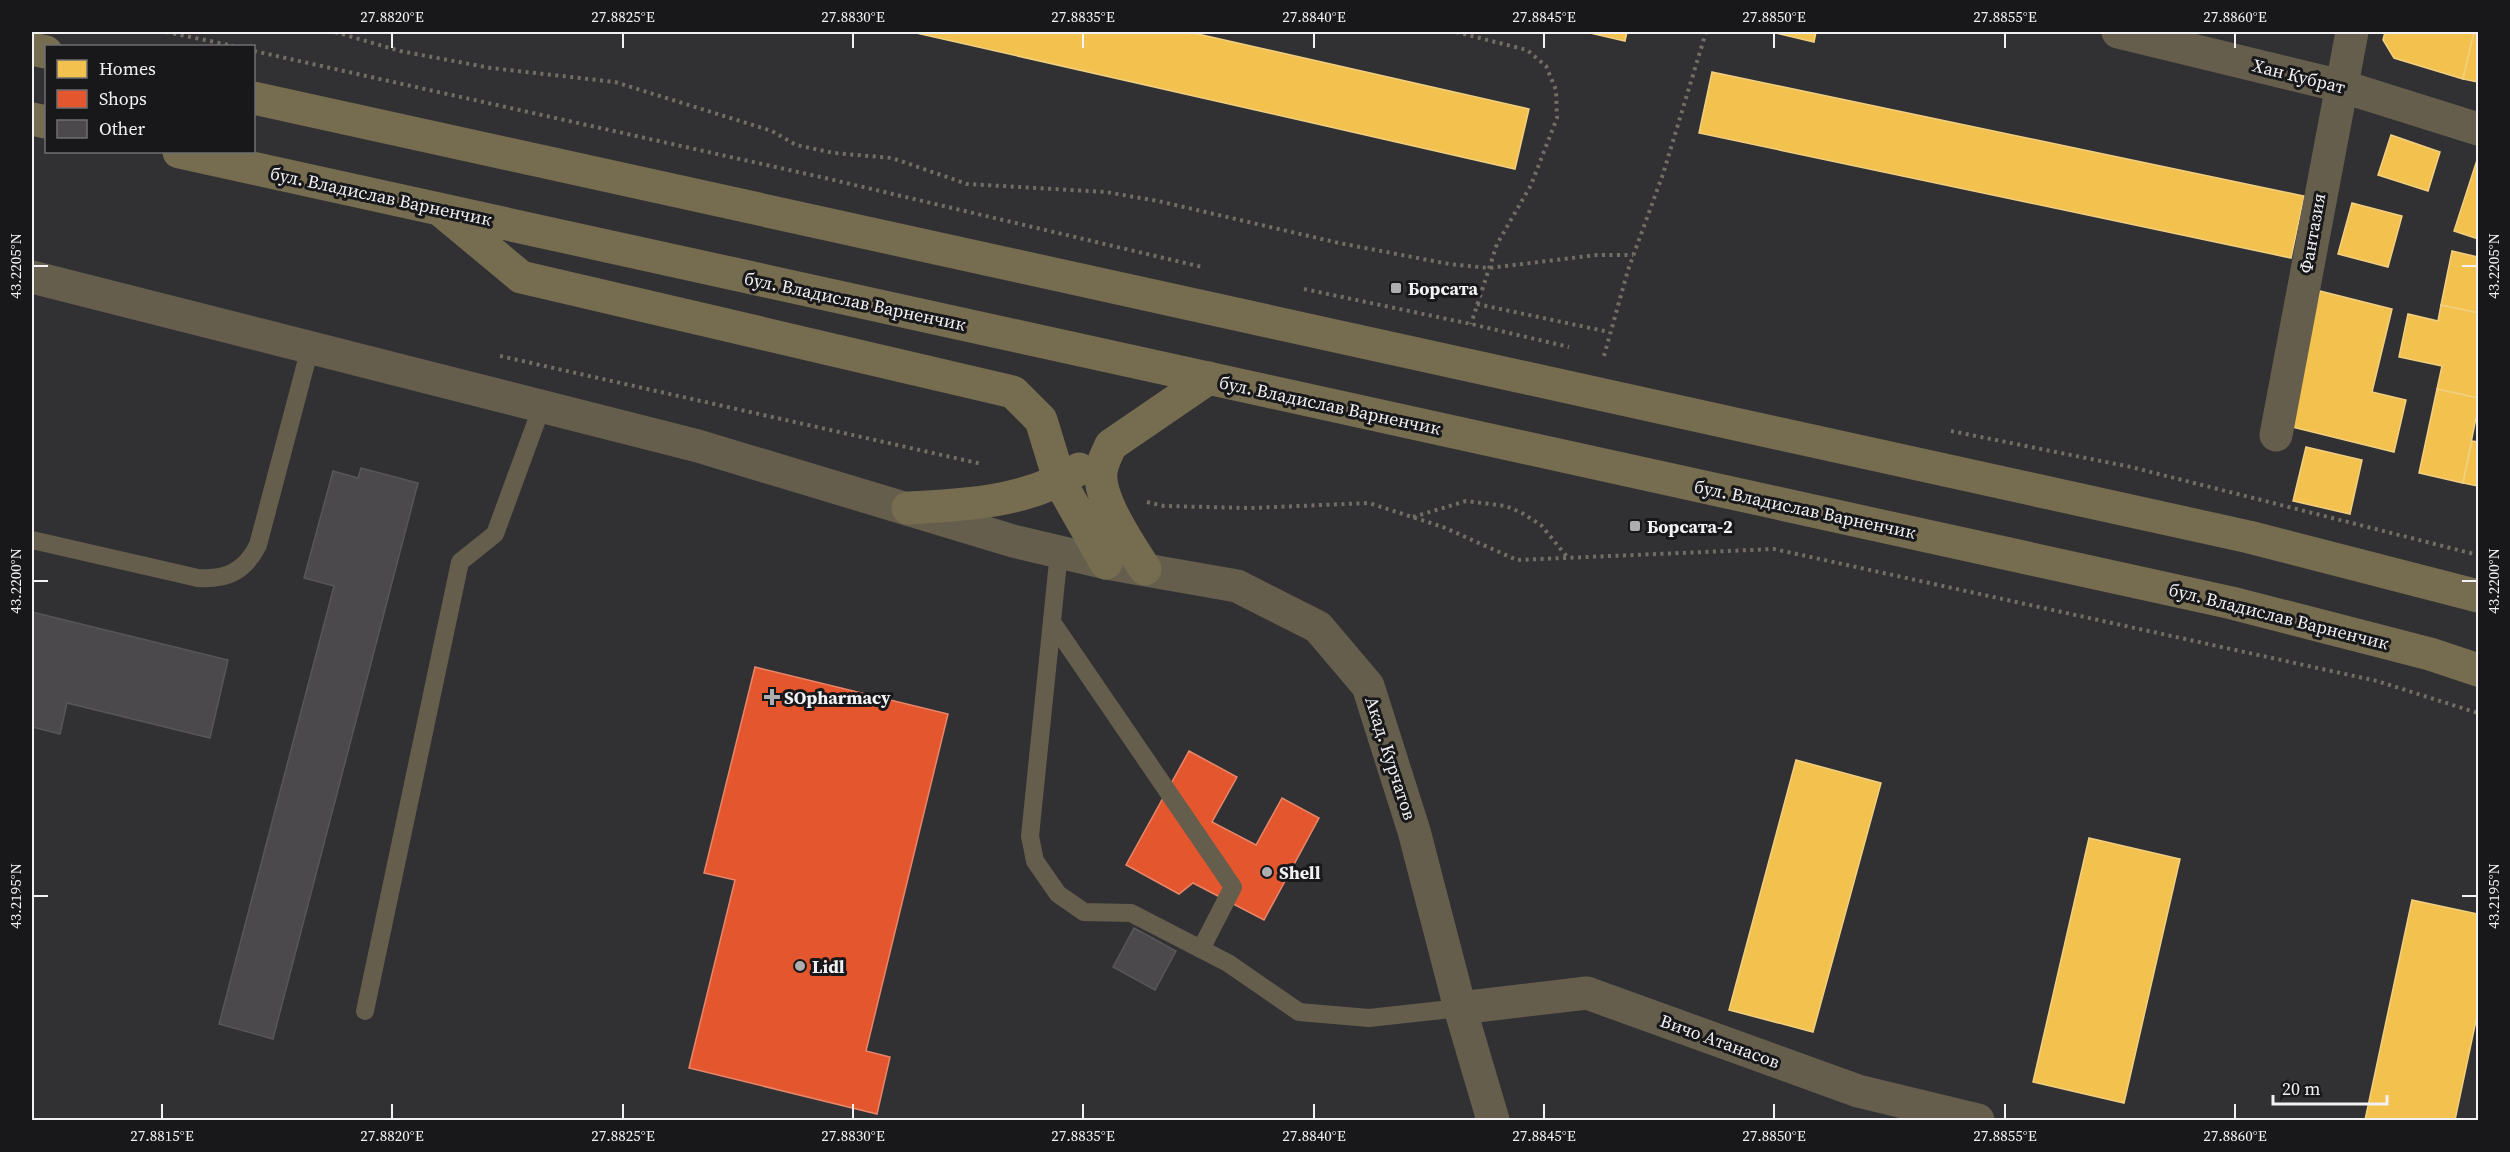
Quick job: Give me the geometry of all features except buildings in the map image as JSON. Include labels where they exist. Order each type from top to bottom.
[{"type":"main road","points":[[255,98],[2249,537],[2478,596]]},
{"type":"main road","name":"бул. Владислав Варненчик","points":[[184,153],[2232,603],[2430,654],[2478,670]]},
{"type":"main road","points":[[439,209],[521,277],[1013,392],[1041,420],[1060,482],[1106,563]]},
{"type":"main road","points":[[908,508],[982,502],[1015,496],[1060,482],[1209,378]]},
{"type":"main road","points":[[1111,445],[1100,474],[1114,518],[1145,569]]},
{"type":"street","name":"Хан Кубрат","points":[[2118,32],[2340,86],[2478,129]]},
{"type":"street","name":"Фантазия","points":[[2276,435],[2352,32]]},
{"type":"street","name":"Акад. Курчатов","points":[[32,277],[698,446],[1013,541],[1106,563],[1237,586],[1318,627],[1368,686],[1414,831],[1460,1008],[1493,1120]]},
{"type":"street","name":"Вичо Атанасов","points":[[1460,1008],[1587,993],[1858,1092],[1978,1120]]},
{"type":"lane","points":[[32,540],[198,578],[213,579],[228,576],[240,569],[251,559],[258,545],[309,348]]},
{"type":"lane","points":[[365,1011],[460,562],[495,534],[542,406]]},
{"type":"lane","points":[[1059,552],[1029,836],[1035,861],[1058,894],[1084,912],[1131,913],[1228,963],[1299,1012],[1369,1018],[1460,1008]]},
{"type":"lane","points":[[1052,622],[1233,887],[1201,949]]},
{"type":"path","points":[[166,32],[229,45]]},
{"type":"path","points":[[335,32],[400,51],[491,68],[615,82],[772,131],[796,145],[834,153],[892,158],[967,184],[1106,192],[1158,201],[1339,243],[1449,264],[1489,268],[1597,255],[1633,255]]},
{"type":"path","points":[[1456,32],[1527,50],[1546,66],[1556,90],[1557,118],[1531,185],[1497,244],[1471,324]]},
{"type":"path","points":[[1604,356],[1633,255],[1663,174],[1706,32]]},
{"type":"path","points":[[255,51],[813,175],[1209,268]]},
{"type":"path","points":[[1297,287],[1571,348]]},
{"type":"path","points":[[1477,303],[1609,333]]},
{"type":"path","points":[[1593,353],[1614,359]]},
{"type":"path","points":[[499,355],[990,466]]},
{"type":"path","points":[[1942,430],[2131,467],[2478,555]]},
{"type":"path","points":[[1105,492],[1164,506],[1251,508],[1369,502],[1443,527],[1517,560],[1774,549],[2377,681],[2478,713]]},
{"type":"path","points":[[1412,517],[1466,501],[1506,506],[1541,525],[1568,558]]},
{"type":"place","name":"Борсата","points":[[1396,288]]},
{"type":"place","name":"Борсата-2","points":[[1635,526]]},
{"type":"place","name":"SOpharmacy","points":[[772,697]]},
{"type":"place","name":"Shell","points":[[1267,872]]},
{"type":"place","name":"Lidl","points":[[800,966]]}]
